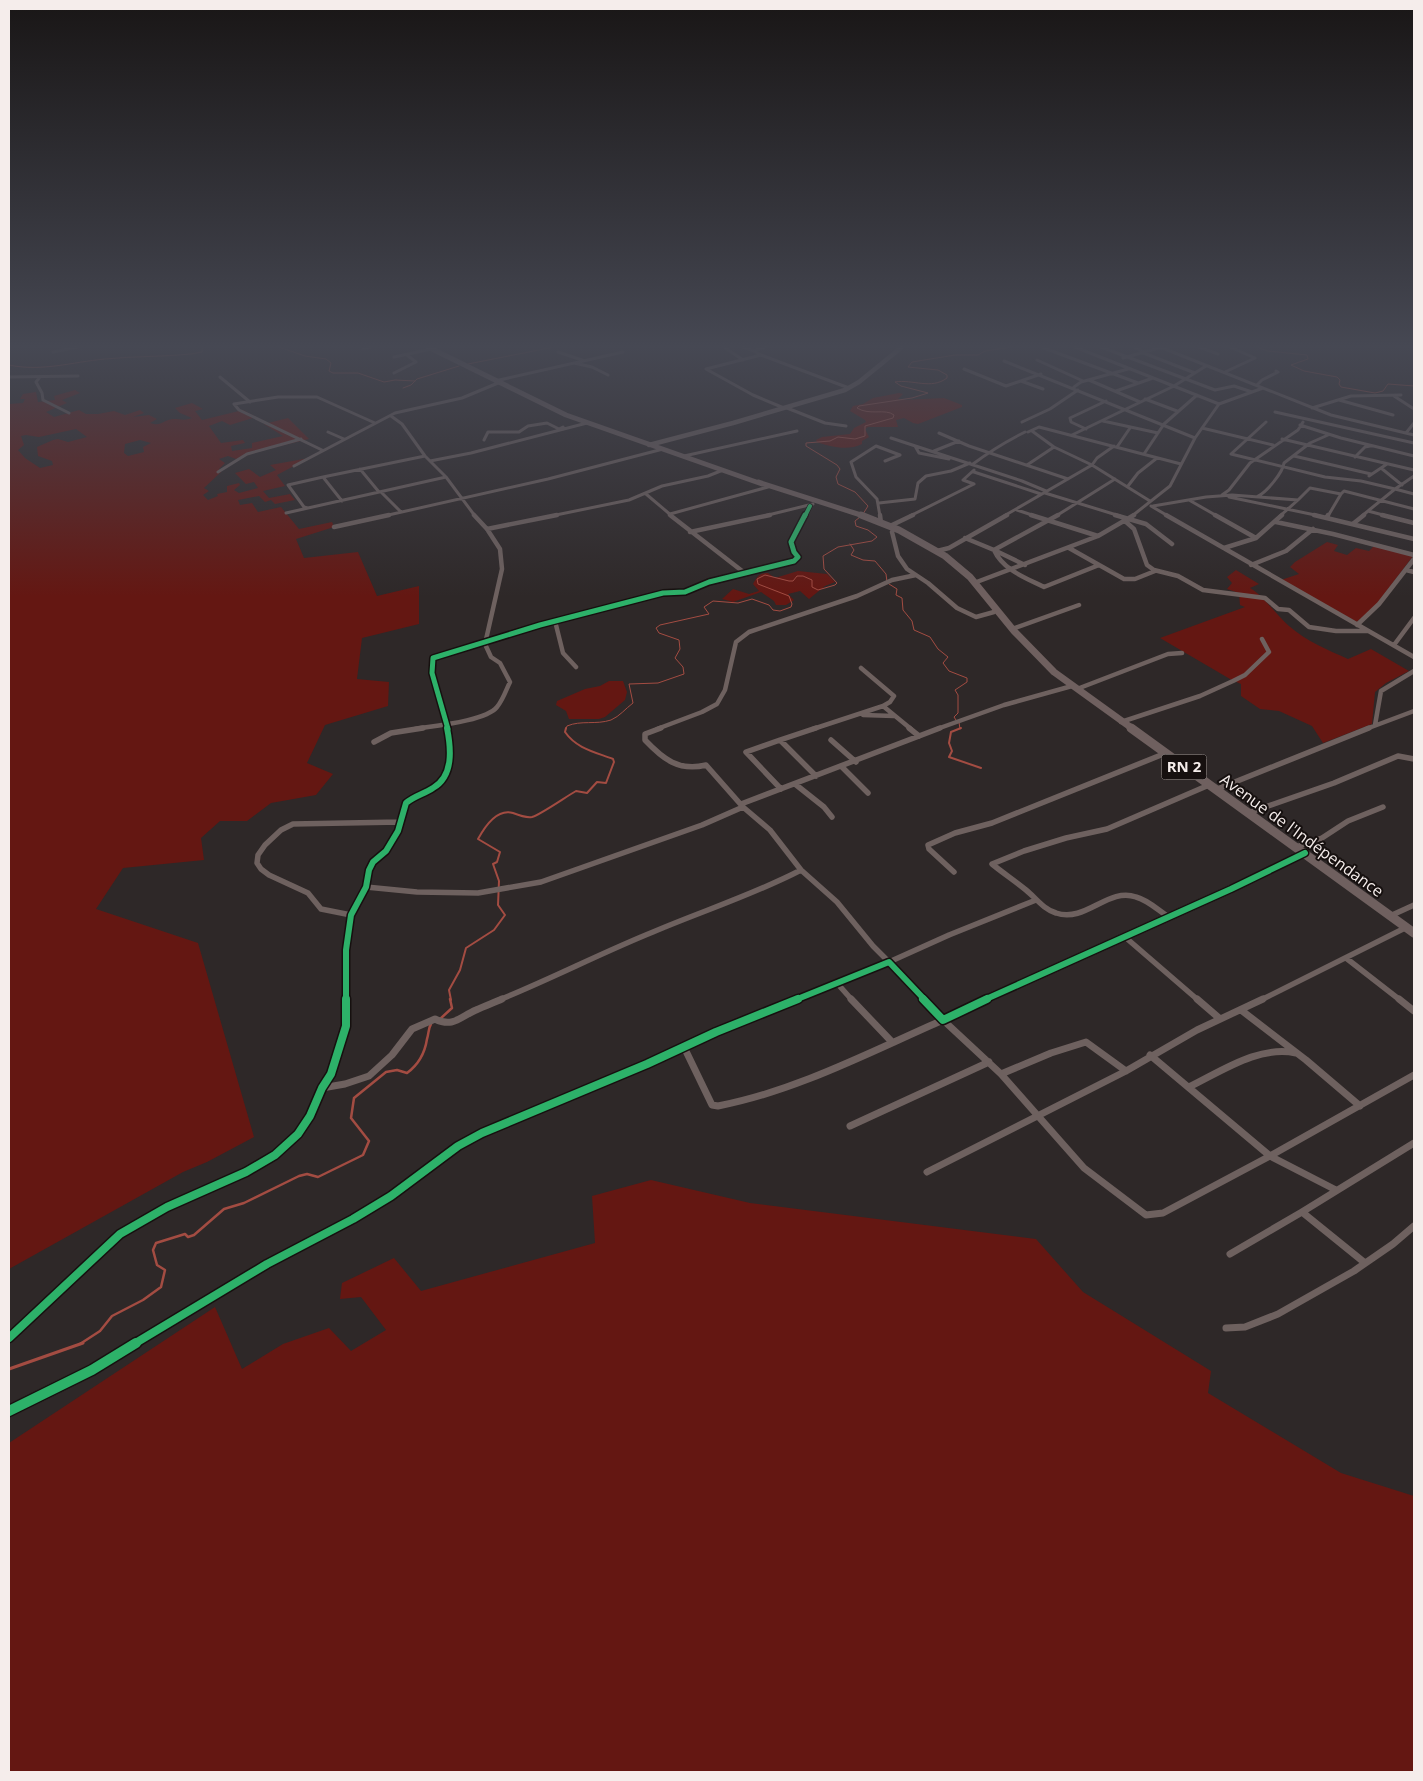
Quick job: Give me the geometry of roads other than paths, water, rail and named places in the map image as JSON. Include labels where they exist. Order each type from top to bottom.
[{"type":"main road","name":"Avenue de l'Indépendance","points":[[607,430],[774,486],[891,529],[937,551],[965,572],[1035,655],[1075,688],[1414,933]]},
{"type":"main road","name":"Avenue de l'Indépendance","points":[[758,482],[812,505],[856,517]]},
{"type":"main road","name":"Avenue de l'Indépendance","points":[[867,521],[881,523],[928,550],[973,582]]},
{"type":"street","points":[[282,430],[322,450]]},
{"type":"street","points":[[294,466],[360,430]]},
{"type":"street","points":[[374,742],[391,733],[466,721],[490,712],[497,707],[510,682],[500,663],[491,657],[484,644],[495,606],[502,557],[500,549],[487,529],[446,477],[425,456],[406,430]]},
{"type":"street","points":[[484,440],[488,432],[520,432],[523,430]]},
{"type":"street","points":[[430,461],[564,430]]},
{"type":"street","points":[[649,445],[704,430]]},
{"type":"street","points":[[879,503],[915,499],[918,483],[923,478],[939,472],[950,472],[973,464],[1006,442],[1032,430]]},
{"type":"street","points":[[1052,430],[1180,464]]},
{"type":"street","points":[[1072,435],[1083,430]]},
{"type":"street","points":[[937,551],[949,548],[1092,465],[1097,458],[1115,446],[1128,430]]},
{"type":"street","points":[[1142,430],[1158,433]]},
{"type":"street","points":[[1144,454],[1160,430]]},
{"type":"street","points":[[1178,430],[1195,438]]},
{"type":"street","points":[[973,582],[1012,570],[1070,548],[1098,536],[1126,520],[1170,486],[1180,464],[1201,430]]},
{"type":"street","points":[[1210,430],[1273,446]]},
{"type":"street","points":[[1257,430],[1231,454],[1414,494]]},
{"type":"street","points":[[1222,495],[1254,460],[1282,439],[1298,430]]},
{"type":"street","points":[[1314,430],[1414,456]]},
{"type":"street","points":[[1355,430],[1414,443]]},
{"type":"street","points":[[1394,430],[1414,435]]},
{"type":"street","points":[[684,456],[797,431]]},
{"type":"street","points":[[328,432],[344,438]]},
{"type":"street","points":[[1028,432],[1092,465],[1128,486],[1149,504],[1251,565],[1414,657]]},
{"type":"street","points":[[939,433],[969,446],[1068,479]]},
{"type":"street","points":[[1256,496],[1264,494],[1284,467],[1284,463],[1306,445],[1328,435]]},
{"type":"street","points":[[891,438],[1022,481],[1044,492]]},
{"type":"street","points":[[218,472],[234,458],[252,451],[301,439]]},
{"type":"street","points":[[1282,439],[1414,470]]},
{"type":"street","points":[[934,451],[959,441]]},
{"type":"street","points":[[881,523],[879,503],[872,491],[856,477],[850,462],[876,446],[900,455],[885,461]]},
{"type":"street","points":[[915,446],[919,453],[946,459],[956,458]]},
{"type":"street","points":[[1026,465],[1054,446]]},
{"type":"street","points":[[1355,457],[1365,447],[1370,446]]},
{"type":"street","points":[[334,526],[462,499],[603,466],[663,449]]},
{"type":"street","points":[[308,508],[304,507],[288,485],[425,456]]},
{"type":"street","points":[[1294,456],[1371,474]]},
{"type":"street","points":[[1128,486],[1133,478],[1157,458]]},
{"type":"street","points":[[973,464],[974,472]]},
{"type":"street","points":[[1361,481],[1387,464]]},
{"type":"street","points":[[1381,468],[1402,485]]},
{"type":"street","points":[[360,469],[401,512]]},
{"type":"street","points":[[487,529],[629,500],[663,486],[722,470]]},
{"type":"street","points":[[974,472],[1079,502],[1126,520],[1146,524],[1163,535],[1172,544]]},
{"type":"street","points":[[974,472],[963,480],[974,484],[891,529],[898,556],[907,569],[957,608],[973,616],[983,616],[994,612],[996,609]]},
{"type":"street","points":[[1354,522],[1414,476]]},
{"type":"street","points":[[323,477],[342,500]]},
{"type":"street","points":[[286,513],[446,477]]},
{"type":"street","points":[[994,550],[1049,520],[1115,479]]},
{"type":"street","points":[[1327,517],[1343,493],[1354,481]]},
{"type":"street","points":[[670,514],[768,487]]},
{"type":"street","points":[[1224,548],[1256,538],[1276,522],[1310,488],[1343,493],[1414,509]]},
{"type":"street","points":[[646,494],[690,532],[746,574]]},
{"type":"street","points":[[1149,504],[1222,495],[1298,500]]},
{"type":"street","points":[[1222,495],[1354,522],[1414,539]]},
{"type":"street","points":[[1189,500],[1256,538]]},
{"type":"street","points":[[690,532],[812,505]]},
{"type":"street","points":[[9,1338],[120,1234],[167,1207],[246,1172],[275,1155],[298,1134],[310,1116],[322,1088],[331,1074],[346,1026],[346,950],[352,915],[366,887],[369,870],[392,842],[398,831],[406,803],[430,791],[443,780],[451,746],[432,668],[432,658],[486,640],[555,621],[663,593],[685,592],[704,584],[797,559],[791,542],[812,505]]},
{"type":"street","points":[[1017,510],[1098,536]]},
{"type":"street","points":[[1368,511],[1414,524]]},
{"type":"street","points":[[1126,520],[1134,529],[1147,566],[1178,576],[1203,590],[1266,598],[1278,609],[1289,610],[1309,627],[1336,631],[1369,632]]},
{"type":"street","points":[[1276,522],[1313,529],[1414,555]]},
{"type":"street","points":[[1251,565],[1286,551],[1313,529]]},
{"type":"street","points":[[965,538],[1025,565]]},
{"type":"street","points":[[1070,548],[1128,580],[1158,571]]},
{"type":"street","points":[[994,550],[999,560],[1012,570],[1044,587],[1099,565]]},
{"type":"street","points":[[1357,625],[1379,604],[1414,559]]},
{"type":"street","points":[[903,577],[907,569]]},
{"type":"street","points":[[1406,570],[1414,572]]},
{"type":"street","points":[[916,575],[903,577],[857,596],[749,632],[736,642],[725,690],[717,704],[702,712],[646,734],[645,740],[674,765],[682,769],[706,765],[742,805],[770,830],[802,870],[837,902],[873,946],[943,1020],[1001,1074],[1084,1168],[1146,1215],[1163,1213],[1414,1076]]},
{"type":"street","points":[[1012,629],[1079,605]]},
{"type":"street","points":[[1394,644],[1414,618]]},
{"type":"street","points":[[555,621],[563,653],[576,667]]},
{"type":"street","points":[[1121,722],[1200,696],[1245,675],[1269,652],[1262,639]]},
{"type":"street","points":[[366,887],[418,892],[478,894],[541,882],[702,825],[742,805],[781,789],[1004,704],[1075,688],[1168,654],[1182,653]]},
{"type":"street","points":[[781,789],[746,752],[890,702],[894,696],[860,668]]},
{"type":"street","points":[[1375,725],[1381,691],[1414,671]]},
{"type":"street","points":[[883,706],[919,736]]},
{"type":"street","points":[[1169,917],[1138,897],[1129,894],[1118,896],[1104,904],[1072,915],[1057,914],[1046,909],[992,864],[1024,850],[1107,829],[1212,788],[1291,761],[1375,725],[1414,711]]},
{"type":"street","points":[[853,715],[894,716]]},
{"type":"street","points":[[780,740],[816,776]]},
{"type":"street","points":[[831,740],[856,762]]},
{"type":"street","points":[[954,872],[929,850],[928,845],[955,833],[992,823],[1166,753]]},
{"type":"street","points":[[1248,813],[1334,783],[1398,756],[1414,759]]},
{"type":"street","points":[[842,767],[868,793]]},
{"type":"street","points":[[795,784],[824,807],[832,817]]},
{"type":"street","points":[[1296,847],[1322,838],[1348,821],[1383,807]]},
{"type":"street","points":[[352,915],[321,909],[312,895],[306,890],[269,876],[258,865],[256,858],[262,847],[282,828],[293,824],[400,822]]},
{"type":"street","points":[[684,1047],[712,1105],[718,1106],[754,1098],[943,1020],[1305,853]]},
{"type":"street","points":[[322,1088],[345,1084],[369,1076],[392,1055],[412,1028],[438,1020],[461,1020],[473,1011],[555,977],[652,932],[772,886],[802,870]]},
{"type":"street","points":[[9,1411],[92,1370],[267,1264],[353,1219],[391,1196],[466,1142],[508,1121],[630,1072],[836,982],[889,962],[949,934],[1036,900]]},
{"type":"street","points":[[1390,916],[1414,905]]},
{"type":"street","points":[[927,1172],[1126,1071],[1150,1055],[1219,1018],[1241,1010],[1406,927]]},
{"type":"street","points":[[1125,937],[1219,1018]]},
{"type":"street","points":[[1346,958],[1414,1011]]},
{"type":"street","points":[[836,982],[866,1017],[892,1042]]},
{"type":"street","points":[[1241,1010],[1300,1054],[1360,1106]]},
{"type":"street","points":[[1001,1074],[1051,1053],[1086,1042],[1126,1071]]},
{"type":"street","points":[[1189,1087],[1253,1056],[1282,1050],[1300,1054]]},
{"type":"street","points":[[1150,1055],[1270,1156],[1336,1190]]},
{"type":"street","points":[[850,1126],[989,1062]]},
{"type":"street","points":[[1230,1254],[1414,1143]]},
{"type":"street","points":[[1302,1212],[1365,1263]]},
{"type":"street","points":[[1226,1328],[1260,1322],[1354,1271],[1393,1244],[1414,1226]]},
{"type":"waterway","points":[[863,514],[868,506],[855,492],[838,484],[836,477],[840,469],[837,465],[806,446],[806,443],[830,441],[838,437],[855,439],[865,436],[865,430]]},
{"type":"waterway","points":[[851,545],[872,541],[877,537],[868,530],[856,526],[855,521],[860,517]]},
{"type":"waterway","points":[[566,729],[567,726],[572,724],[600,722],[611,720],[617,716],[633,703],[629,684],[658,683],[684,674],[683,667],[675,658],[680,649],[679,640],[659,633],[656,628],[660,625],[709,614],[704,607],[713,601],[738,603],[752,599],[769,605],[773,610],[780,611],[791,607],[792,604],[789,596],[758,584],[757,579],[765,575],[793,581],[797,576],[803,576],[812,580],[812,587],[818,590],[835,585],[837,583],[824,569],[823,556],[838,547],[851,545]]},
{"type":"waterway","points":[[851,545],[854,550],[851,555],[863,560],[875,561],[886,574],[887,582]]},
{"type":"waterway","points":[[889,584],[897,589],[896,595],[902,598],[903,610],[912,621],[914,630],[930,637],[938,649],[948,657],[943,663],[949,671],[967,678],[967,682],[955,690],[958,695],[958,713],[954,717],[956,720]]},
{"type":"waterway","points":[[959,722],[960,728]]},
{"type":"waterway","points":[[451,1000],[449,990],[460,970],[466,948],[494,930],[505,915],[498,905],[499,881],[493,864],[497,862],[500,852],[478,839],[484,830],[496,816],[502,813],[513,813],[525,817],[536,816],[576,791],[587,793],[597,782],[606,783],[614,762],[613,759],[581,746],[570,738],[565,732],[566,728]]},
{"type":"waterway","points":[[960,728],[951,732],[949,743],[952,751],[949,757],[981,768]]},
{"type":"waterway","points":[[440,1019],[452,1008],[450,999]]},
{"type":"waterway","points":[[80,1344],[100,1331],[112,1316],[143,1300],[161,1287],[165,1270],[157,1265],[153,1250],[156,1243],[185,1234],[188,1237],[194,1235],[224,1209],[244,1203],[299,1176],[307,1174],[318,1177],[363,1155],[369,1141],[351,1118],[354,1098],[386,1072],[397,1070],[407,1073],[411,1070],[423,1053],[431,1024]]},
{"type":"waterway","points":[[9,1369],[83,1343]]}]
